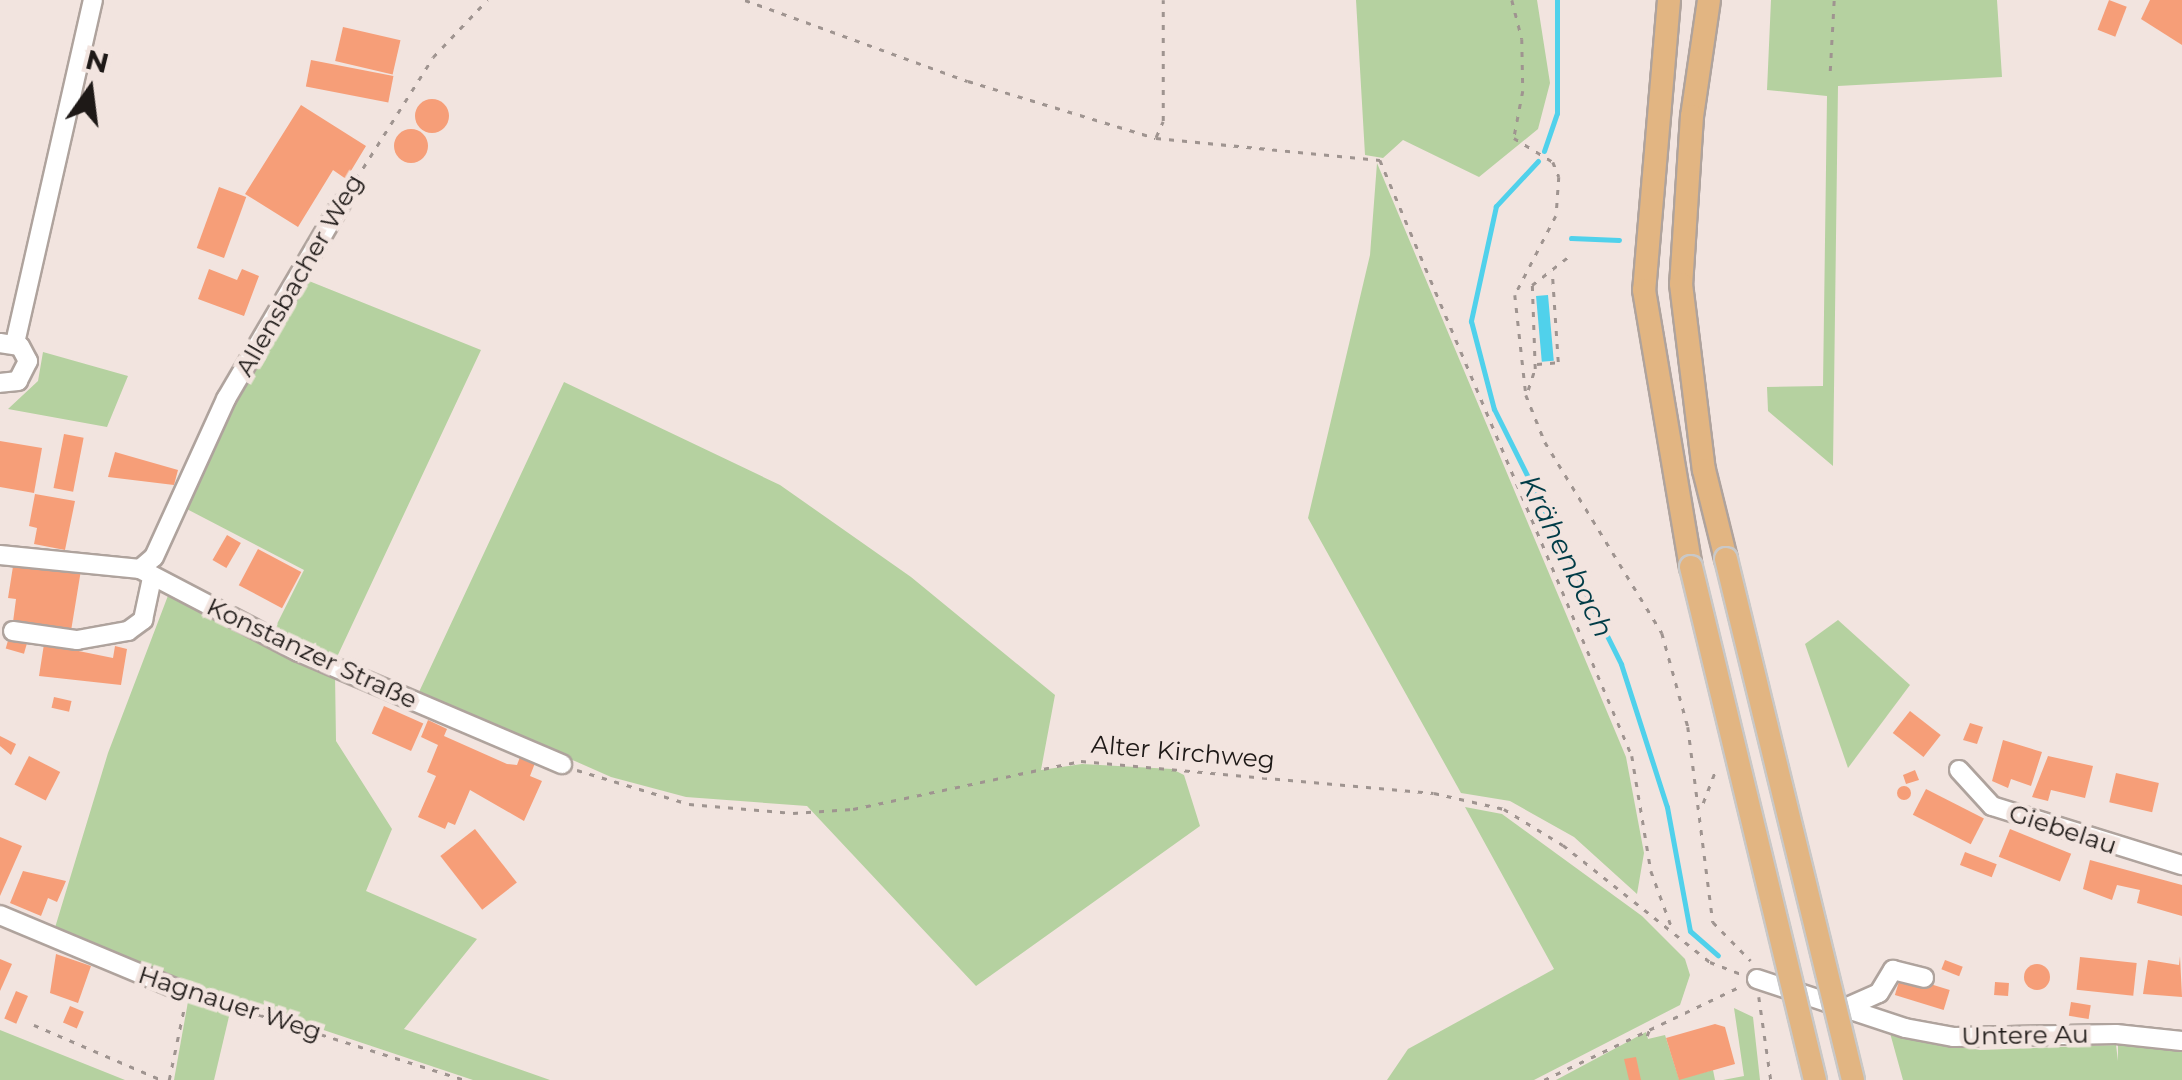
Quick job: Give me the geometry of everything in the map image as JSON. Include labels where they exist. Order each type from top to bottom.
[{"type":"main road","points":[[1669,0],[1645,236],[1644,290],[1692,567],[1815,1080]]},
{"type":"main road","points":[[1659,367],[1681,250],[1710,0]]},
{"type":"main road","points":[[1681,250],[1691,387],[1726,559],[1852,1080]]},
{"type":"street","points":[[0,384],[26,372],[26,356],[7,343],[93,0]]},
{"type":"street","name":"Allensbacher Weg","points":[[13,631],[77,640],[128,631],[143,620],[146,573],[226,399],[341,204]]},
{"type":"street","name":"Konstanzer Straße","points":[[0,554],[146,573],[299,652],[562,764]]},
{"type":"street","name":"Giebelau","points":[[1959,770],[1992,806],[2182,865]]},
{"type":"street","name":"Hagnauer Weg","points":[[0,915],[182,990]]},
{"type":"street","points":[[1843,1009],[1879,993],[1894,970],[1924,978]]},
{"type":"street","name":"Untere Au","points":[[1757,980],[1905,1028],[1977,1040],[2116,1034],[2182,1041]]},
{"type":"path","name":"Allensbacher Weg","points":[[341,204],[433,57],[487,0]]},
{"type":"path","points":[[745,0],[968,81],[1156,138],[1380,160],[1632,756],[1651,871],[1672,928]]},
{"type":"path","points":[[1156,138],[1163,121],[1163,0]]},
{"type":"path","points":[[1512,0],[1522,74],[1514,138],[1553,162],[1559,177],[1556,216],[1516,295],[1526,395],[1545,442],[1662,633],[1677,674],[1702,805],[1713,922],[1750,958],[1757,980],[1771,1080]]},
{"type":"path","points":[[1830,71],[1834,0]]},
{"type":"path","points":[[1526,395],[1535,364],[1532,285],[1572,254]]},
{"type":"path","points":[[1535,364],[1558,362],[1552,270]]},
{"type":"path","name":"Alter Kirchweg","points":[[562,764],[663,798],[776,812],[853,809],[1081,760],[1434,793],[1504,808],[1672,928],[1710,962],[1757,980]]},
{"type":"path","points":[[1702,805],[1715,772]]},
{"type":"path","points":[[1544,1080],[1652,1023],[1757,980]]},
{"type":"path","points":[[169,1080],[184,1015],[182,990]]},
{"type":"path","name":"Hagnauer Weg","points":[[182,990],[466,1080]]},
{"type":"path","points":[[1647,1036],[1652,1023]]},
{"type":"path","points":[[34,1025],[162,1080]]},
{"type":"green space","points":[[1356,0],[1537,0],[1550,83],[1538,129],[1479,177],[1403,140],[1383,158],[1365,155]]},
{"type":"green space","points":[[1771,0],[1997,0],[2002,77],[1838,86],[1833,466],[1768,411],[1767,387],[1823,386],[1827,96],[1767,90]]},
{"type":"green space","points":[[1377,163],[1626,757],[1644,853],[1637,894],[1574,837],[1510,801],[1461,793],[1308,518],[1370,255]]},
{"type":"green space","points":[[299,277],[481,350],[336,659],[273,632],[304,570],[181,506]]},
{"type":"green space","points":[[43,352],[128,376],[107,427],[8,409],[38,381]]},
{"type":"green space","points":[[564,382],[780,485],[911,577],[1055,695],[1041,770],[1082,764],[1172,769],[1184,775],[1200,826],[976,986],[807,806],[686,797],[611,777],[419,692]]},
{"type":"green space","points":[[169,593],[335,674],[336,741],[392,829],[366,891],[477,939],[404,1029],[550,1080],[473,1080],[186,984],[54,931],[108,753]]},
{"type":"green space","points":[[1838,620],[1910,685],[1848,768],[1805,644]]},
{"type":"green space","points":[[1465,807],[1502,814],[1642,916],[1685,959],[1690,975],[1680,1005],[1534,1080],[1387,1080],[1408,1049],[1554,969]]},
{"type":"green space","points":[[189,996],[231,1008],[214,1080],[174,1080]]},
{"type":"green space","points":[[1734,1008],[1753,1017],[1760,1080],[1723,1080],[1744,1076]]},
{"type":"green space","points":[[0,1030],[125,1080],[0,1080]]},
{"type":"green space","points":[[1646,1032],[1648,1039],[1665,1035],[1679,1079],[1713,1070],[1715,1080],[1556,1080]]},
{"type":"green space","points":[[1890,1033],[1980,1050],[2116,1045],[2118,1061],[2118,1045],[2182,1050],[2182,1080],[1903,1080]]},
{"type":"water","points":[[1548,295],[1554,361],[1542,362],[1536,296]]},
{"type":"building","points":[[2109,0],[2127,7],[2115,37],[2098,30]]},
{"type":"building","points":[[2150,0],[2182,0],[2182,45],[2141,19]]},
{"type":"building","points":[[343,27],[400,40],[393,74],[335,61]]},
{"type":"building","points":[[311,60],[393,76],[388,103],[306,87]]},
{"type":"building","points":[[432,99],[444,104],[449,116],[444,128],[432,133],[420,128],[415,116],[420,104]]},
{"type":"building","points":[[301,105],[366,146],[346,179],[333,170],[298,227],[245,194]]},
{"type":"building","points":[[411,129],[423,134],[428,146],[423,158],[411,163],[399,158],[394,146],[399,134]]},
{"type":"building","points":[[219,187],[246,197],[224,258],[197,248]]},
{"type":"building","points":[[209,269],[237,280],[242,269],[259,276],[244,316],[198,299]]},
{"type":"building","points":[[64,434],[84,438],[73,492],[54,488]]},
{"type":"building","points":[[0,441],[42,448],[34,493],[0,487]]},
{"type":"building","points":[[115,452],[178,470],[174,485],[108,477]]},
{"type":"building","points":[[35,494],[75,501],[65,550],[34,544],[37,528],[29,526]]},
{"type":"building","points":[[227,535],[241,543],[226,568],[212,560]]},
{"type":"building","points":[[258,549],[301,572],[282,608],[239,585]]},
{"type":"building","points":[[14,560],[81,570],[71,631],[13,622],[16,599],[8,598]]},
{"type":"building","points":[[9,637],[27,642],[24,654],[6,649]]},
{"type":"building","points":[[44,644],[113,658],[115,646],[127,649],[121,685],[39,676]]},
{"type":"building","points":[[54,697],[72,701],[69,712],[52,708]]},
{"type":"building","points":[[384,706],[423,723],[411,751],[372,733]]},
{"type":"building","points":[[1910,711],[1941,735],[1923,757],[1893,733]]},
{"type":"building","points":[[428,720],[447,729],[444,736],[507,764],[517,765],[520,757],[535,763],[530,776],[542,781],[524,821],[470,790],[455,825],[448,822],[445,829],[418,817],[436,776],[427,772],[438,745],[421,737]]},
{"type":"building","points":[[1970,723],[1983,727],[1977,744],[1963,740]]},
{"type":"building","points":[[0,736],[16,744],[11,755],[0,746]]},
{"type":"building","points":[[2003,740],[2042,752],[2031,786],[2011,779],[2008,788],[1992,781]]},
{"type":"building","points":[[29,756],[60,772],[46,800],[14,785]]},
{"type":"building","points":[[2048,756],[2093,766],[2085,798],[2051,790],[2048,801],[2032,797]]},
{"type":"building","points":[[1915,770],[1919,780],[1906,784],[1903,775]]},
{"type":"building","points":[[2116,773],[2159,783],[2152,812],[2109,802]]},
{"type":"building","points":[[1904,786],[1911,793],[1904,800],[1897,793]]},
{"type":"building","points":[[1926,789],[1984,819],[1971,844],[1913,815]]},
{"type":"building","points":[[475,829],[517,883],[482,910],[440,856]]},
{"type":"building","points":[[2010,829],[2071,854],[2060,882],[1999,857]]},
{"type":"building","points":[[0,837],[22,846],[0,896]]},
{"type":"building","points":[[1965,852],[1997,864],[1992,877],[1960,865]]},
{"type":"building","points":[[2090,860],[2182,885],[2182,916],[2137,903],[2140,890],[2117,885],[2112,900],[2083,889]]},
{"type":"building","points":[[23,871],[66,881],[57,902],[48,898],[41,916],[10,903]]},
{"type":"building","points":[[56,954],[91,966],[78,1003],[50,993]]},
{"type":"building","points":[[2180,956],[2182,997],[2143,994],[2148,960],[2179,965]]},
{"type":"building","points":[[2080,957],[2137,963],[2133,996],[2077,990]]},
{"type":"building","points":[[0,959],[12,964],[0,991]]},
{"type":"building","points":[[1945,960],[1963,967],[1959,976],[1941,969]]},
{"type":"building","points":[[2037,964],[2046,968],[2050,977],[2046,986],[2037,990],[2028,986],[2024,977],[2028,968]]},
{"type":"building","points":[[1901,975],[1950,990],[1944,1010],[1895,995]]},
{"type":"building","points":[[1995,982],[2009,983],[2008,996],[1994,995]]},
{"type":"building","points":[[16,991],[28,996],[16,1024],[4,1019]]},
{"type":"building","points":[[2071,1002],[2091,1005],[2089,1019],[2069,1016]]},
{"type":"building","points":[[70,1006],[84,1012],[77,1028],[63,1023]]},
{"type":"building","points":[[1715,1024],[1725,1027],[1735,1064],[1679,1080],[1666,1038]]},
{"type":"building","points":[[1636,1057],[1641,1080],[1629,1080],[1624,1059]]},
{"type":"waterway","name":"Krähenbach","points":[[1544,151],[1557,113],[1557,0]]},
{"type":"waterway","name":"Krähenbach","points":[[1538,161],[1496,206],[1471,321],[1494,409],[1621,664],[1667,807],[1690,931],[1718,955]]},
{"type":"waterway","points":[[1571,238],[1619,240]]}]
